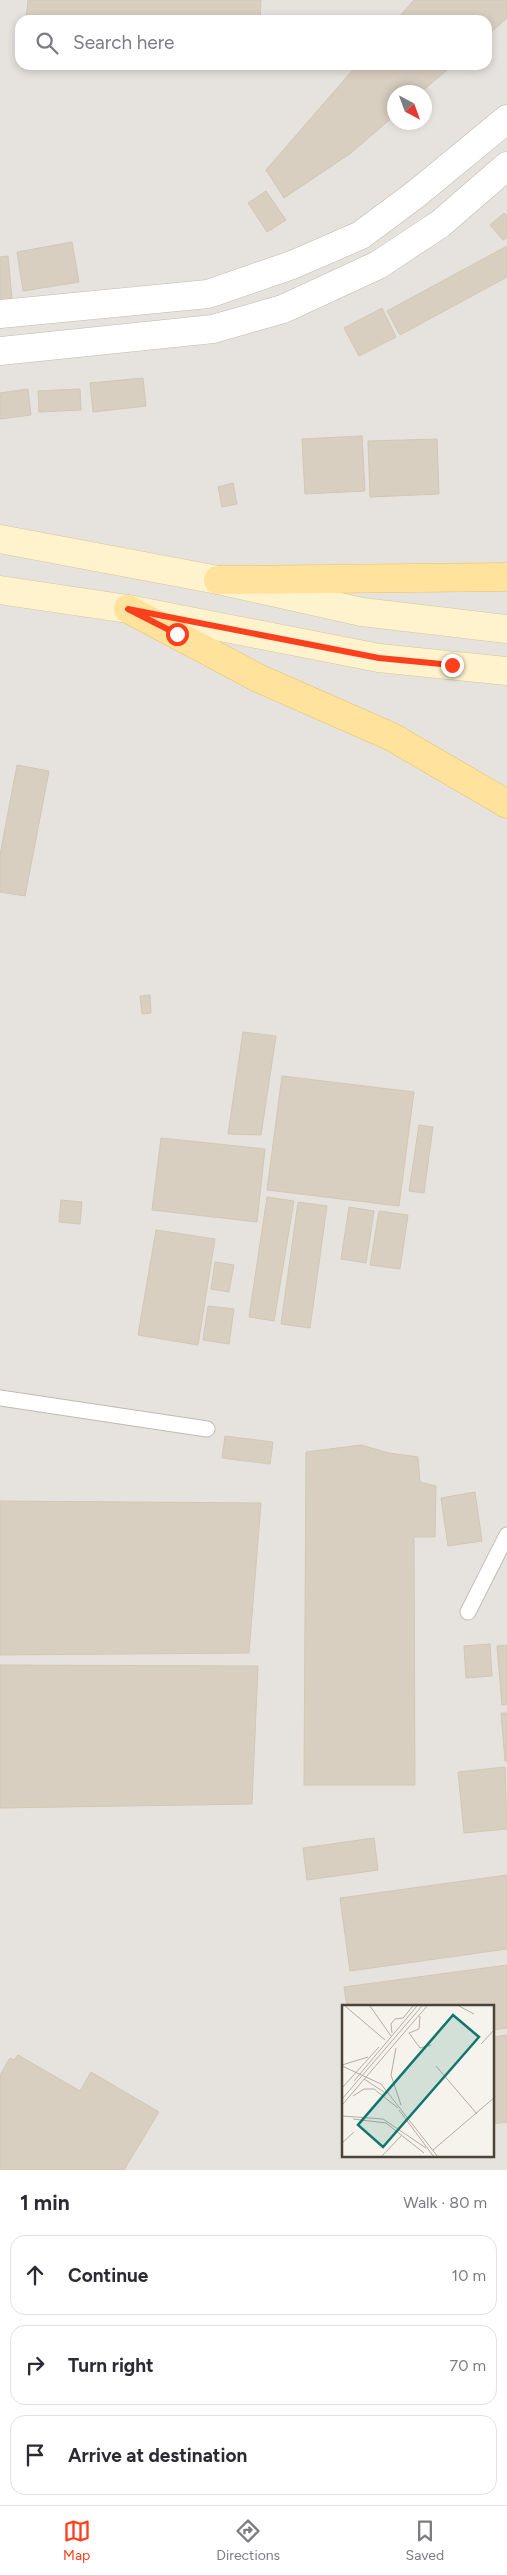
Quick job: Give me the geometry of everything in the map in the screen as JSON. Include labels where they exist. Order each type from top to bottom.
[{"type":"main road","points":[[0,539],[218,580],[362,612],[507,629]]},
{"type":"main road","points":[[218,580],[507,577]]},
{"type":"main road","points":[[0,590],[128,609],[379,658],[507,671]]},
{"type":"main road","points":[[128,609],[258,678],[392,737],[507,804]]},
{"type":"street","points":[[0,314],[208,294],[292,265],[361,235],[416,194],[507,119]]},
{"type":"street","points":[[0,351],[213,329],[283,309],[378,265],[440,224],[507,166]]},
{"type":"lane","points":[[0,1398],[207,1429]]},
{"type":"lane","points":[[468,1612],[507,1535]]},
{"type":"shaded area","points":[[0,0],[507,0],[507,2170],[0,2170]]},
{"type":"building","points":[[28,0],[261,0],[260,15],[26,15]]},
{"type":"building","points":[[414,0],[507,0],[507,18],[492,32],[492,15],[400,15]]},
{"type":"building","points":[[353,70],[447,70],[429,85],[387,85],[387,122],[351,153],[284,198],[266,170]]},
{"type":"building","points":[[266,191],[286,220],[267,232],[248,203]]},
{"type":"building","points":[[504,213],[507,216],[507,238],[503,240],[490,225]]},
{"type":"building","points":[[72,242],[79,282],[23,291],[17,252]]},
{"type":"building","points":[[507,246],[507,277],[400,335],[387,311]]},
{"type":"building","points":[[8,256],[12,299],[0,301],[0,257]]},
{"type":"building","points":[[382,308],[396,337],[359,356],[344,328]]},
{"type":"building","points":[[143,378],[146,406],[93,412],[90,383]]},
{"type":"building","points":[[28,389],[31,415],[0,419],[0,393]]},
{"type":"building","points":[[80,389],[81,410],[39,412],[38,391]]},
{"type":"building","points":[[362,436],[365,491],[305,494],[302,439]]},
{"type":"building","points":[[437,439],[439,494],[370,497],[368,441]]},
{"type":"building","points":[[233,483],[237,504],[222,507],[218,487]]},
{"type":"building","points":[[17,765],[49,771],[25,896],[0,892],[0,855]]},
{"type":"building","points":[[150,995],[151,1013],[142,1014],[140,996]]},
{"type":"building","points":[[243,1032],[276,1036],[261,1135],[228,1134]]},
{"type":"building","points":[[282,1076],[414,1092],[399,1206],[267,1190]]},
{"type":"building","points":[[419,1125],[433,1127],[424,1193],[409,1191]]},
{"type":"building","points":[[161,1138],[265,1149],[257,1222],[152,1210]]},
{"type":"building","points":[[267,1197],[294,1201],[274,1321],[249,1317]]},
{"type":"building","points":[[61,1200],[82,1202],[80,1224],[59,1222]]},
{"type":"building","points":[[298,1202],[327,1206],[310,1328],[281,1324]]},
{"type":"building","points":[[349,1207],[374,1211],[366,1263],[341,1259]]},
{"type":"building","points":[[379,1211],[408,1215],[400,1269],[370,1265]]},
{"type":"building","points":[[156,1230],[215,1239],[198,1345],[138,1335]]},
{"type":"building","points":[[215,1262],[234,1265],[229,1292],[211,1289]]},
{"type":"building","points":[[208,1306],[234,1309],[229,1344],[203,1340]]},
{"type":"building","points":[[225,1436],[273,1442],[270,1464],[222,1458]]},
{"type":"building","points":[[361,1445],[389,1453],[418,1457],[420,1482],[436,1486],[435,1537],[414,1537],[415,1785],[304,1785],[306,1452]]},
{"type":"building","points":[[475,1492],[482,1541],[448,1546],[441,1498]]},
{"type":"building","points":[[0,1501],[261,1503],[249,1653],[0,1655]]},
{"type":"building","points":[[490,1644],[492,1676],[466,1678],[464,1646]]},
{"type":"building","points":[[507,1645],[507,1704],[502,1705],[497,1646]]},
{"type":"building","points":[[0,1665],[258,1666],[252,1804],[0,1808]]},
{"type":"building","points":[[501,1713],[507,1713],[507,1761],[505,1761]]},
{"type":"building","points":[[505,1767],[507,1829],[464,1833],[458,1772]]},
{"type":"building","points":[[374,1838],[378,1870],[307,1880],[303,1848]]},
{"type":"building","points":[[507,1875],[507,1949],[350,1971],[340,1898]]},
{"type":"building","points":[[507,1965],[507,2028],[494,2030],[494,2005],[347,2005],[344,1987]]},
{"type":"building","points":[[507,2035],[507,2122],[494,2124],[494,2037]]},
{"type":"building","points":[[18,2055],[80,2091],[91,2072],[159,2112],[124,2170],[0,2170],[0,2075],[10,2058],[14,2060]]},
{"type":"route","points":[[177,634],[128,609],[379,658],[452,665]]}]
